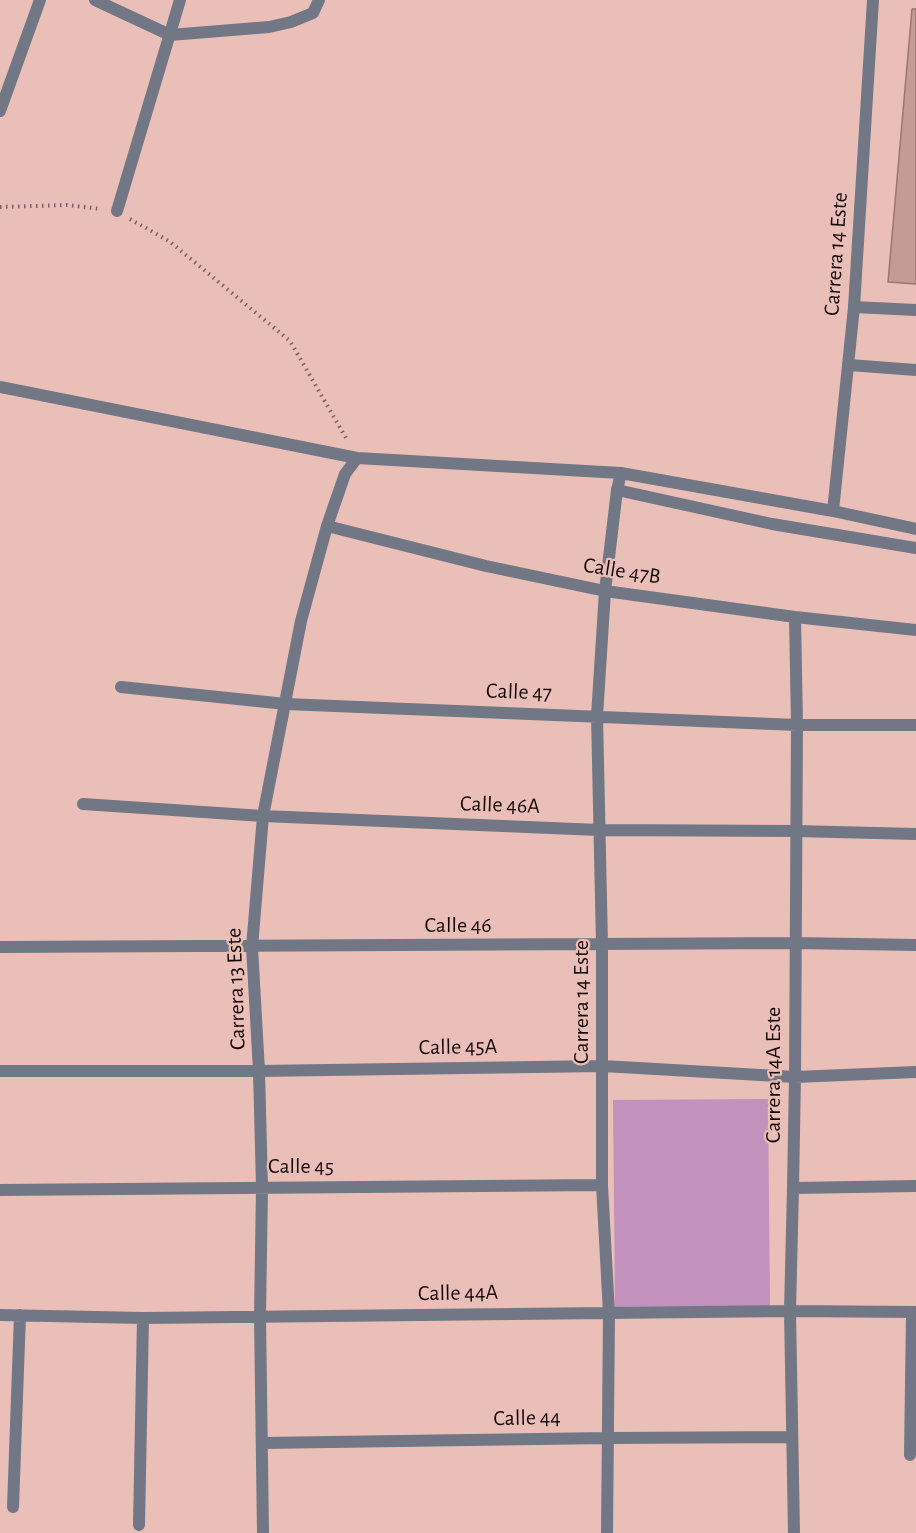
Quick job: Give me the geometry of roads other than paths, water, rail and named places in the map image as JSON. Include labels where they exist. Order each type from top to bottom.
[{"type":"street","points":[[0,111],[40,0]]},
{"type":"street","points":[[95,0],[170,35],[269,27],[291,22],[313,13],[319,0]]},
{"type":"street","points":[[117,211],[180,0]]},
{"type":"street","name":"Carrera 14 Este","points":[[833,511],[854,307],[873,0]]},
{"type":"street","points":[[854,307],[916,310]]},
{"type":"street","points":[[849,365],[916,369]]},
{"type":"street","points":[[0,387],[357,458],[621,473],[833,511],[916,529]]},
{"type":"street","name":"Carrera 13 Este","points":[[263,1533],[260,1316],[262,1187],[259,1071],[252,947],[263,816],[301,621],[327,526],[345,474],[357,458]]},
{"type":"street","name":"Carrera 14 Este","points":[[607,1533],[609,1313],[602,1185],[602,945],[597,716],[605,591],[621,473]]},
{"type":"street","points":[[617,490],[772,524],[916,548]]},
{"type":"street","name":"Calle 47B","points":[[327,526],[486,566],[605,591],[916,630]]},
{"type":"street","name":"Carrera 14A Este","points":[[794,1533],[790,1311],[795,1077],[797,724],[795,616]]},
{"type":"street","name":"Calle 47","points":[[121,687],[285,704],[797,724],[916,725]]},
{"type":"street","name":"Calle 46A","points":[[83,804],[263,816],[599,830],[916,834]]},
{"type":"street","name":"Calle 46","points":[[0,947],[795,943],[916,945]]},
{"type":"street","name":"Calle 45A","points":[[0,1071],[259,1071],[603,1066],[795,1077],[916,1072]]},
{"type":"street","name":"Calle 45","points":[[0,1190],[602,1185]]},
{"type":"street","points":[[793,1188],[916,1186]]},
{"type":"street","name":"Calle 44A","points":[[0,1315],[143,1318],[790,1311],[914,1312]]},
{"type":"street","points":[[910,1455],[914,1312]]},
{"type":"street","points":[[13,1507],[20,1315]]},
{"type":"street","points":[[140,1524],[143,1318]]},
{"type":"street","name":"Calle 44","points":[[262,1443],[792,1437]]}]
